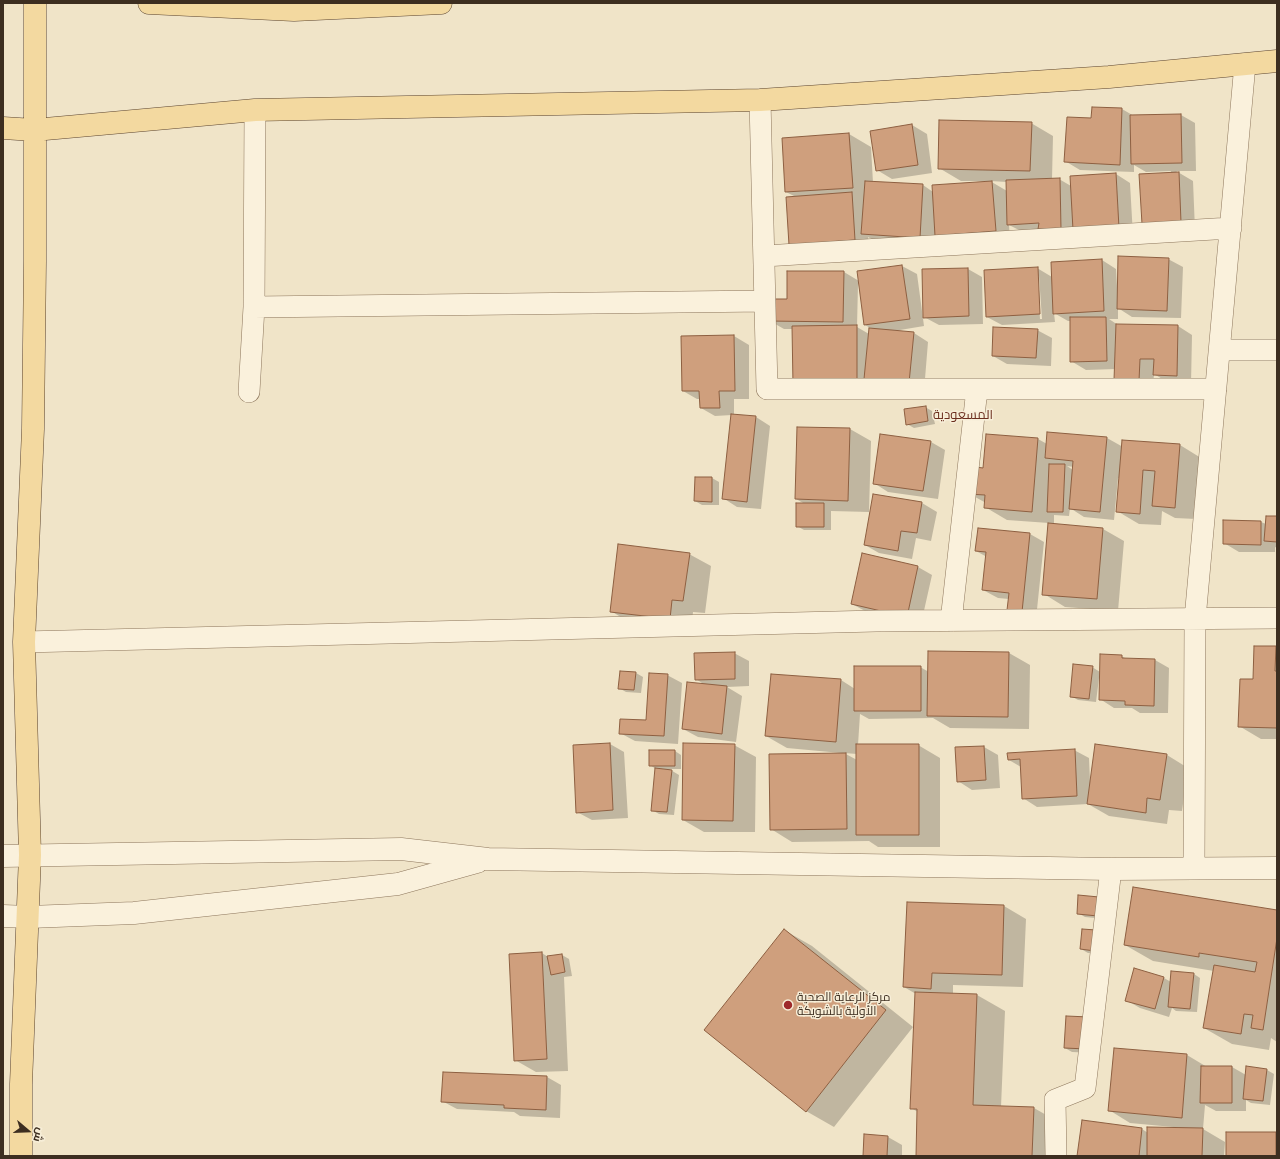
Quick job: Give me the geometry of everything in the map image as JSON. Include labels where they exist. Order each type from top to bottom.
[{"type":"main road","points":[[21,1156],[21,1084],[30,855],[24,642],[33,429],[35,268],[35,3]]},
{"type":"main road","points":[[149,3],[294,10],[441,3]]},
{"type":"main road","points":[[3,128],[34,130],[255,110],[760,100],[1109,77],[1277,62]]},
{"type":"street","points":[[1194,868],[1196,619],[1245,64]]},
{"type":"street","points":[[760,100],[767,389],[1216,389]]},
{"type":"street","points":[[249,392],[254,307],[255,110]]},
{"type":"street","points":[[764,256],[1230,228]]},
{"type":"street","points":[[254,307],[765,301]]},
{"type":"street","points":[[1220,350],[1277,350]]},
{"type":"street","points":[[951,621],[977,389]]},
{"type":"street","points":[[24,642],[876,621],[1277,618]]},
{"type":"street","points":[[3,856],[401,850],[488,859],[1111,869],[1277,868]]},
{"type":"street","points":[[3,916],[28,917],[134,913],[398,884],[488,859]]},
{"type":"street","points":[[1056,1156],[1055,1100],[1085,1088],[1111,869]]},
{"type":"building","points":[[1092,107],[1122,108],[1120,165],[1064,162],[1067,117],[1091,118]]},
{"type":"building","points":[[1181,114],[1182,163],[1131,164],[1130,115]]},
{"type":"building","points":[[939,120],[1032,122],[1030,171],[938,169]]},
{"type":"building","points":[[912,124],[918,165],[876,171],[870,131]]},
{"type":"building","points":[[849,133],[853,188],[785,192],[782,138]]},
{"type":"building","points":[[1179,172],[1181,222],[1142,224],[1139,174]]},
{"type":"building","points":[[1116,173],[1119,228],[1073,230],[1070,176]]},
{"type":"building","points":[[1060,178],[1061,229],[1038,229],[1039,223],[1007,225],[1006,180]]},
{"type":"building","points":[[865,181],[923,184],[920,238],[861,234]]},
{"type":"building","points":[[992,181],[996,231],[935,236],[932,185]]},
{"type":"building","points":[[852,192],[855,240],[789,245],[786,197]]},
{"type":"building","points":[[1118,256],[1169,258],[1167,311],[1117,309]]},
{"type":"building","points":[[1102,259],[1104,311],[1053,314],[1051,262]]},
{"type":"building","points":[[902,265],[910,319],[864,325],[857,271]]},
{"type":"building","points":[[1038,267],[1040,314],[986,317],[984,270]]},
{"type":"building","points":[[968,268],[969,316],[923,318],[922,269]]},
{"type":"building","points":[[787,271],[844,271],[843,322],[768,321],[769,299],[787,299]]},
{"type":"building","points":[[1070,317],[1106,317],[1107,361],[1070,362]]},
{"type":"building","points":[[1116,324],[1178,325],[1177,376],[1153,375],[1154,359],[1140,359],[1139,381],[1114,380]]},
{"type":"building","points":[[857,325],[857,384],[793,385],[792,326]]},
{"type":"building","points":[[993,327],[1038,329],[1036,358],[992,356]]},
{"type":"building","points":[[869,328],[914,332],[909,383],[864,379]]},
{"type":"building","points":[[734,335],[735,391],[719,391],[720,408],[700,408],[699,391],[682,391],[681,336]]},
{"type":"building","points":[[926,406],[928,421],[906,425],[904,409]]},
{"type":"building","points":[[731,414],[756,416],[747,502],[722,499]]},
{"type":"building","points":[[797,427],[850,428],[848,501],[795,499]]},
{"type":"building","points":[[1047,432],[1107,437],[1100,512],[1069,509],[1073,461],[1045,458]]},
{"type":"building","points":[[880,434],[931,441],[923,491],[873,484]]},
{"type":"building","points":[[986,434],[1038,438],[1032,512],[984,508],[985,495],[967,494],[969,466],[983,468]]},
{"type":"building","points":[[1122,440],[1180,444],[1175,508],[1152,506],[1155,471],[1143,470],[1140,514],[1116,512]]},
{"type":"building","points":[[1049,464],[1065,464],[1063,512],[1047,512]]},
{"type":"building","points":[[695,477],[712,477],[712,502],[694,501]]},
{"type":"building","points":[[873,494],[922,502],[917,533],[901,531],[898,551],[864,545]]},
{"type":"building","points":[[796,503],[824,503],[824,527],[796,527]]},
{"type":"building","points":[[1266,516],[1277,516],[1277,542],[1264,541]]},
{"type":"building","points":[[1223,520],[1261,521],[1261,545],[1223,544]]},
{"type":"building","points":[[1048,523],[1103,528],[1097,599],[1042,595]]},
{"type":"building","points":[[978,528],[1030,533],[1022,612],[1007,610],[1009,593],[982,590],[986,552],[975,551]]},
{"type":"building","points":[[618,544],[690,553],[683,601],[672,600],[670,619],[610,612]]},
{"type":"building","points":[[862,553],[918,566],[907,617],[851,604]]},
{"type":"building","points":[[1254,646],[1276,646],[1275,671],[1277,671],[1277,728],[1238,727],[1240,679],[1253,679]]},
{"type":"building","points":[[928,651],[1009,652],[1008,717],[927,716]]},
{"type":"building","points":[[735,652],[735,679],[695,680],[694,653]]},
{"type":"building","points":[[1100,654],[1122,655],[1122,658],[1155,659],[1154,706],[1125,705],[1125,701],[1099,700]]},
{"type":"building","points":[[1073,664],[1093,666],[1089,699],[1070,697]]},
{"type":"building","points":[[854,666],[921,666],[921,711],[854,711]]},
{"type":"building","points":[[620,671],[636,672],[634,690],[618,689]]},
{"type":"building","points":[[649,673],[668,674],[664,736],[619,734],[620,719],[646,720]]},
{"type":"building","points":[[771,674],[841,679],[836,742],[765,736]]},
{"type":"building","points":[[687,682],[727,686],[722,734],[682,729]]},
{"type":"building","points":[[610,743],[613,810],[576,813],[573,745]]},
{"type":"building","points":[[683,743],[735,744],[733,821],[682,820]]},
{"type":"building","points":[[856,744],[919,744],[919,835],[856,835]]},
{"type":"building","points":[[1095,744],[1167,754],[1160,800],[1147,798],[1146,813],[1087,804]]},
{"type":"building","points":[[984,746],[986,780],[957,782],[955,747]]},
{"type":"building","points":[[1075,749],[1077,796],[1022,799],[1020,759],[1008,760],[1007,753]]},
{"type":"building","points":[[649,750],[675,750],[675,766],[649,766]]},
{"type":"building","points":[[846,753],[847,829],[770,830],[769,754]]},
{"type":"building","points":[[655,768],[672,770],[667,812],[651,811]]},
{"type":"building","points":[[1133,887],[1277,910],[1277,938],[1263,1030],[1251,1028],[1253,1015],[1244,1014],[1241,1034],[1203,1028],[1214,965],[1255,972],[1257,962],[1199,953],[1199,957],[1124,945]]},
{"type":"building","points":[[1078,895],[1099,897],[1098,916],[1077,914]]},
{"type":"building","points":[[907,902],[1004,905],[1002,975],[932,973],[931,989],[903,987]]},
{"type":"building","points":[[784,929],[886,1010],[806,1112],[704,1030]]},
{"type":"building","points":[[1082,929],[1096,930],[1095,951],[1080,949]]},
{"type":"building","points":[[542,952],[547,1059],[514,1061],[509,954]]},
{"type":"building","points":[[562,954],[565,972],[551,975],[547,956]]},
{"type":"building","points":[[1134,968],[1164,977],[1155,1009],[1125,1001]]},
{"type":"building","points":[[1171,971],[1194,973],[1190,1009],[1168,1007]]},
{"type":"building","points":[[915,992],[977,994],[973,1105],[1034,1107],[1032,1156],[916,1156],[917,1109],[910,1109]]},
{"type":"building","points":[[1066,1016],[1089,1017],[1087,1049],[1064,1048]]},
{"type":"building","points":[[1114,1048],[1187,1054],[1182,1118],[1108,1111]]},
{"type":"building","points":[[1201,1066],[1232,1066],[1232,1103],[1200,1103]]},
{"type":"building","points":[[1246,1066],[1267,1069],[1263,1101],[1243,1099]]},
{"type":"building","points":[[443,1072],[547,1076],[546,1110],[504,1108],[504,1105],[441,1102]]},
{"type":"building","points":[[1082,1120],[1142,1128],[1139,1156],[1077,1156]]},
{"type":"building","points":[[1147,1127],[1203,1128],[1202,1156],[1147,1156]]},
{"type":"building","points":[[1226,1132],[1276,1132],[1276,1156],[1226,1156]]},
{"type":"building","points":[[864,1134],[888,1136],[887,1156],[863,1156]]},
{"type":"place","name":"مركز الرعاية الصحية الأولية بالشويكة","points":[[788,1005]]},
{"type":"district","name":"المسعودية","points":[[963,415]]}]
